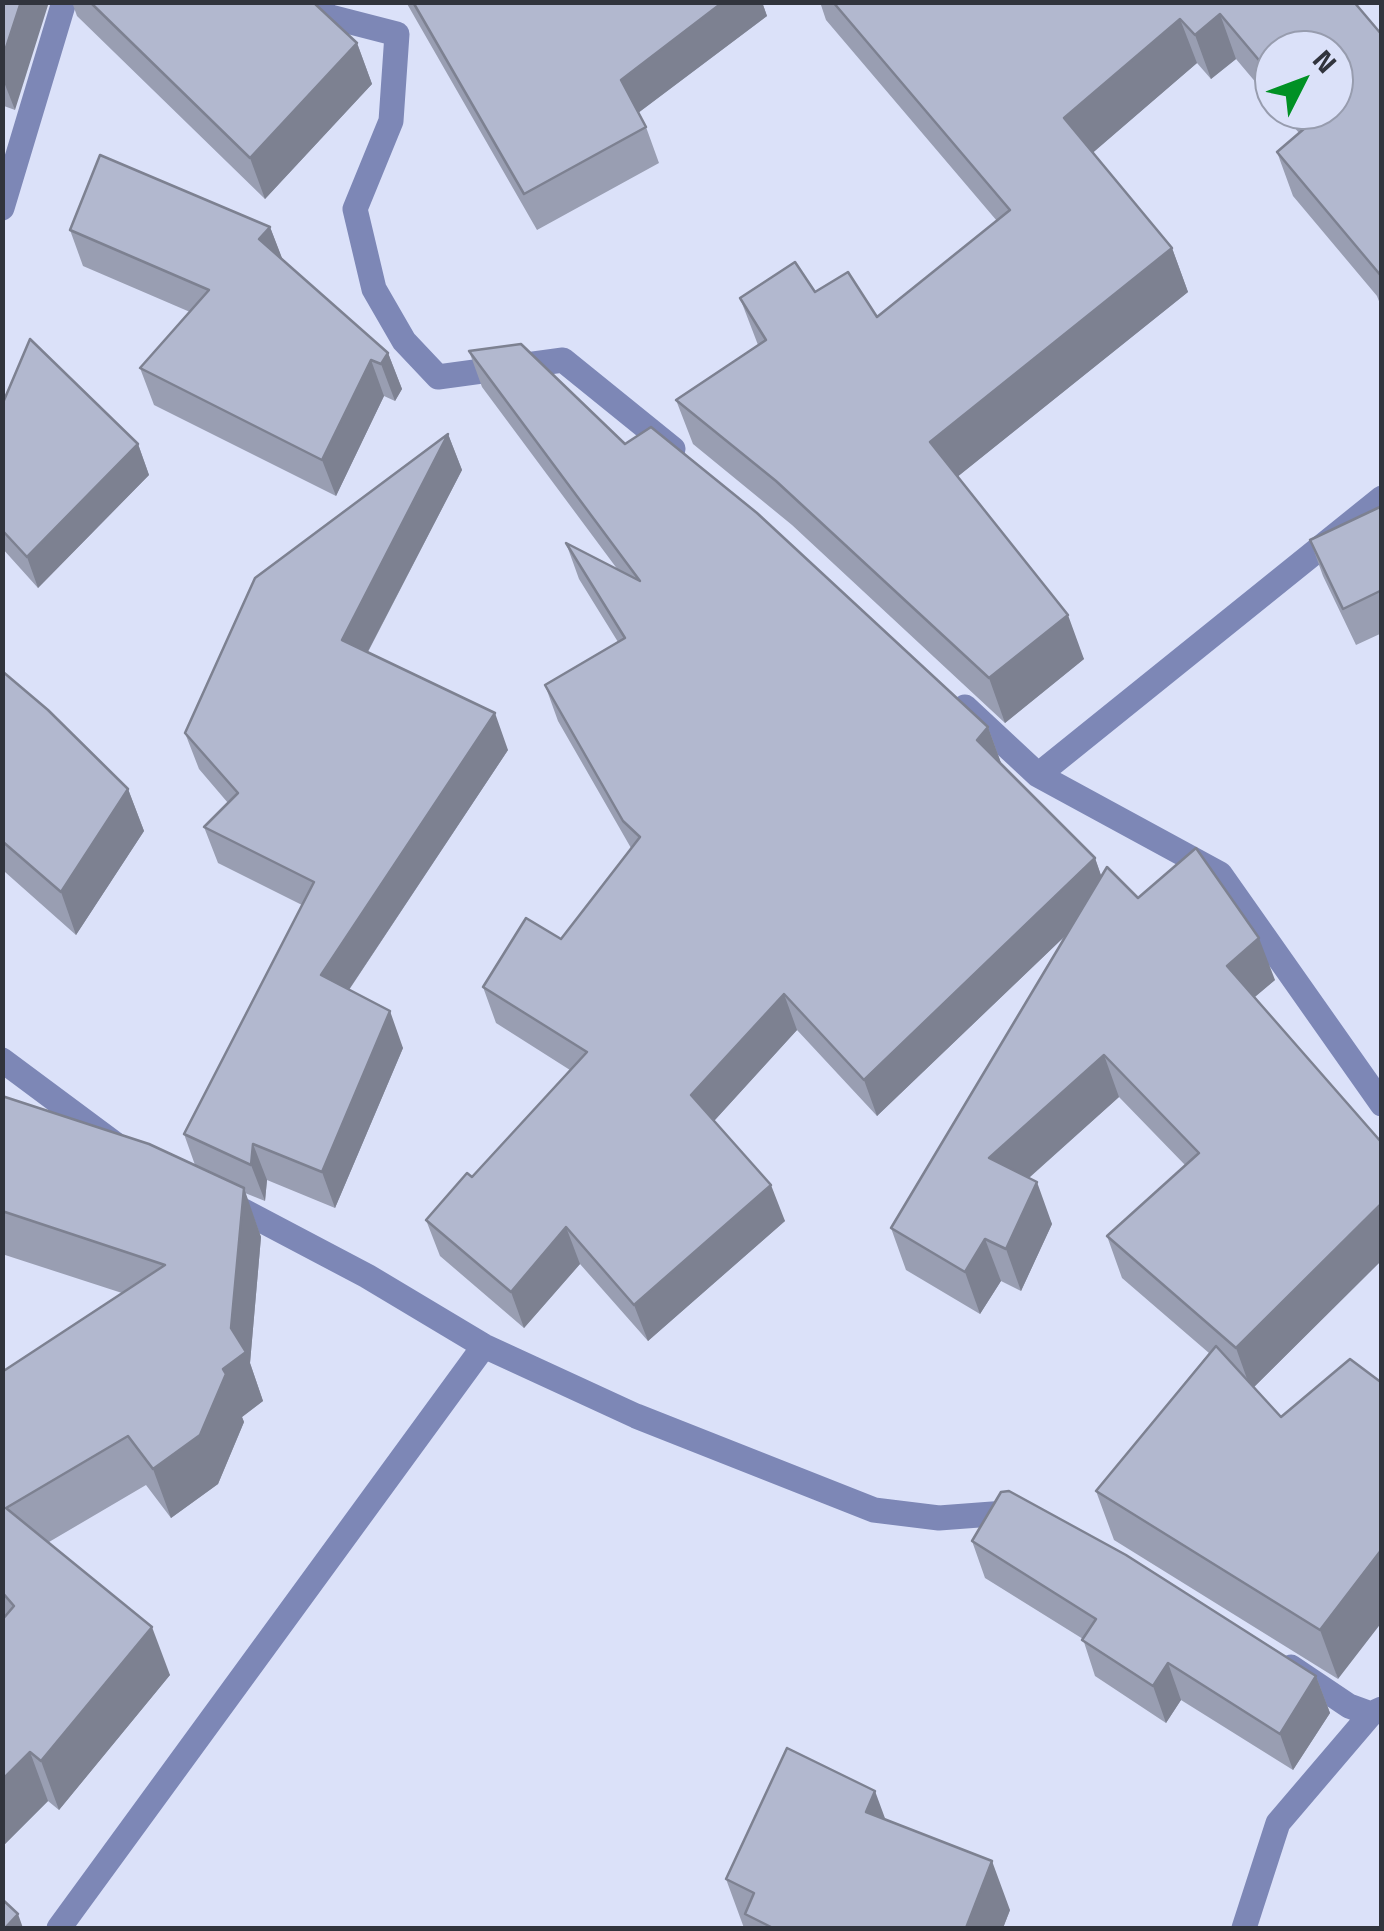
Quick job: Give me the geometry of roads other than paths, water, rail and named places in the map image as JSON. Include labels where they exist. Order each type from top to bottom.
[{"type":"street","points":[[2,208],[64,2]]},
{"type":"street","points":[[319,2],[327,16],[397,34],[390,121],[354,209],[374,289],[404,342],[438,378],[563,360],[690,464]]},
{"type":"street","points":[[1038,776],[1382,498]]},
{"type":"street","points":[[952,696],[1038,776],[1220,874],[1382,1104]]},
{"type":"street","points":[[2,1060],[138,1162]]},
{"type":"street","points":[[190,1185],[260,1216],[484,1346],[636,1416],[874,1510],[939,1518],[1026,1512],[1044,1521]]},
{"type":"street","points":[[59,1928],[484,1346]]},
{"type":"street","points":[[1244,1928],[1278,1823],[1376,1712],[1349,1706],[1265,1650]]}]
